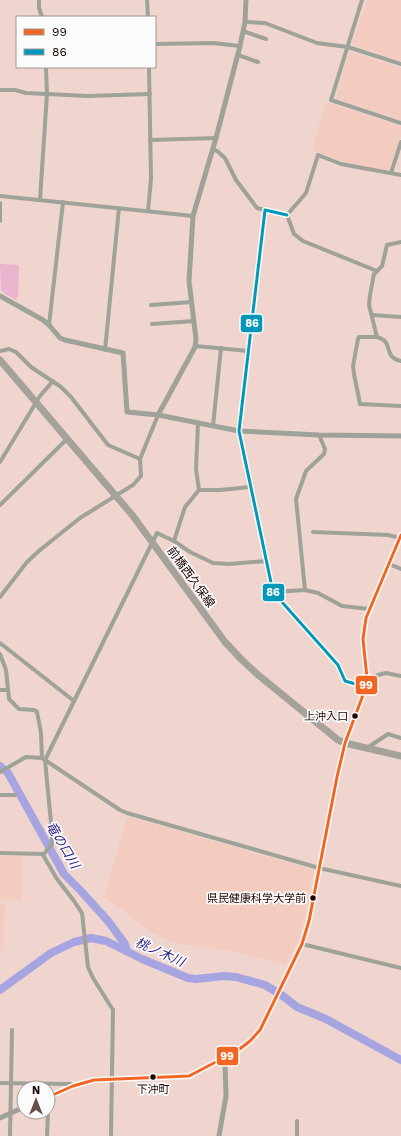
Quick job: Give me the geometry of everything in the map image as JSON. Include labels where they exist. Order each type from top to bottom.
[{"type":"main road","name":"前橋西久保線","points":[[0,360],[133,516],[225,642],[241,659],[326,732],[345,743],[401,756]]},
{"type":"street","points":[[39,0],[39,8],[42,16]]},
{"type":"street","points":[[147,0],[148,16]]},
{"type":"street","points":[[0,598],[27,562],[40,550],[80,518],[133,485],[141,476],[140,458],[158,415],[196,346],[189,281],[193,216],[213,149],[238,55],[245,22],[246,0]]},
{"type":"street","points":[[362,0],[331,100],[401,123]]},
{"type":"street","points":[[245,22],[265,23],[317,43],[348,47],[401,64]]},
{"type":"street","points":[[243,31],[266,39]]},
{"type":"street","points":[[156,44],[213,43],[240,46]]},
{"type":"street","points":[[238,55],[258,62]]},
{"type":"street","points":[[40,199],[47,94],[46,68]]},
{"type":"street","points":[[148,211],[151,179],[149,68]]},
{"type":"street","points":[[0,90],[87,96],[150,94]]},
{"type":"street","points":[[150,140],[216,138]]},
{"type":"street","points":[[390,173],[401,142]]},
{"type":"street","points":[[213,149],[217,150],[225,158],[236,180],[257,208],[287,215]]},
{"type":"street","points":[[287,215],[306,193],[318,155],[341,164],[401,175]]},
{"type":"street","points":[[0,196],[193,216]]},
{"type":"street","points":[[49,325],[63,202]]},
{"type":"street","points":[[0,203],[0,221]]},
{"type":"street","points":[[105,350],[119,208]]},
{"type":"street","points":[[265,210],[239,431],[250,487],[273,592],[338,665],[345,681],[366,687]]},
{"type":"street","points":[[287,215],[294,234],[303,241],[377,271]]},
{"type":"street","points":[[377,337],[369,305],[374,274],[382,266],[387,245],[401,242]]},
{"type":"street","points":[[0,296],[43,320],[60,338],[105,350],[123,353],[127,412],[158,415],[239,431],[319,435],[401,436]]},
{"type":"street","points":[[151,305],[192,302]]},
{"type":"street","points":[[372,315],[401,317]]},
{"type":"street","points":[[152,324],[194,321]]},
{"type":"street","points":[[401,361],[394,359],[390,355],[384,339],[377,337],[359,337],[353,366],[360,404],[401,406]]},
{"type":"street","points":[[196,346],[248,351]]},
{"type":"street","points":[[213,426],[221,348]]},
{"type":"street","points":[[0,351],[9,349],[16,352],[31,367],[61,387],[73,399],[108,445],[140,458]]},
{"type":"street","points":[[0,462],[36,402],[53,381]]},
{"type":"street","points":[[174,541],[185,507],[199,490],[196,469],[198,423]]},
{"type":"street","points":[[305,590],[296,499],[306,471],[324,454],[325,449],[319,435]]},
{"type":"street","points":[[0,505],[67,439]]},
{"type":"street","points":[[199,490],[220,490],[250,487]]},
{"type":"street","points":[[43,759],[74,702],[157,532],[190,552],[213,563],[229,564],[267,561]]},
{"type":"street","points":[[56,1094],[90,1080],[186,1077],[223,1059],[241,1048],[260,1030],[302,944],[312,910],[334,788],[345,743],[366,687],[367,678],[363,639],[366,618],[400,536],[313,532]]},
{"type":"street","points":[[389,564],[401,569]]},
{"type":"street","points":[[273,592],[305,590],[318,593],[342,606],[369,609]]},
{"type":"street","points":[[0,643],[74,702]]},
{"type":"street","points":[[0,654],[6,670],[9,699],[19,709],[34,710],[37,712],[41,732],[52,832],[52,844],[44,854]]},
{"type":"street","points":[[367,678],[386,672],[401,676]]},
{"type":"street","points":[[0,690],[7,690]]},
{"type":"street","points":[[366,748],[388,734],[401,738]]},
{"type":"street","points":[[1,772],[26,758],[43,759],[120,810],[127,813],[319,868],[401,886]]},
{"type":"street","points":[[0,795],[15,795]]},
{"type":"street","points":[[0,853],[44,854]]},
{"type":"street","points":[[44,854],[57,879],[79,908],[83,918],[88,967],[93,978],[113,1010],[111,1136]]},
{"type":"street","points":[[302,944],[401,968]]},
{"type":"street","points":[[10,1136],[12,1030]]},
{"type":"street","points":[[219,1136],[226,1091],[225,1063],[223,1059]]},
{"type":"street","points":[[0,1083],[70,1084],[74,1086]]},
{"type":"street","points":[[0,1118],[16,1110]]},
{"type":"street","points":[[47,1136],[48,1120]]},
{"type":"street","points":[[297,1120],[297,1136]]},
{"type":"shaded area","points":[[367,0],[401,0],[401,61],[352,44]]},
{"type":"shaded area","points":[[351,52],[401,68],[401,120],[336,99],[349,53]]},
{"type":"shaded area","points":[[326,102],[401,126],[401,136],[390,169],[387,171],[341,161],[312,150]]},
{"type":"shaded area","points":[[0,264],[19,265],[18,296],[16,300],[1,290]]},
{"type":"shaded area","points":[[130,817],[314,870],[300,936],[286,965],[237,952],[171,942],[153,933],[104,897],[127,818]]},
{"type":"shaded area","points":[[0,856],[22,856],[22,900],[0,900]]},
{"type":"shaded area","points":[[0,904],[5,904],[3,950],[0,954]]},
{"type":"waterway","name":"竜の口川","points":[[0,766],[8,773],[64,874],[108,921],[125,944],[127,951]]},
{"type":"waterway","name":"桃ノ木川","points":[[0,990],[51,953],[74,942],[91,938],[106,941],[142,959],[188,978],[196,979],[224,976],[236,977],[265,985],[297,1007],[326,1019],[401,1060]]},
{"type":"transit line","name":"86","points":[[287,215],[265,210],[239,431],[273,592],[338,665],[345,681],[366,687]]},
{"type":"transit line","name":"99","points":[[56,1093],[73,1086],[94,1080],[189,1076],[237,1051],[250,1041],[260,1030],[302,944],[309,921],[345,743],[366,687],[367,678],[363,639],[366,618],[401,535]]},
{"type":"place","name":"上沖入口","points":[[355,716]]},
{"type":"place","name":"県民健康科学大学前","points":[[313,898]]},
{"type":"place","name":"下沖町","points":[[153,1077]]}]
